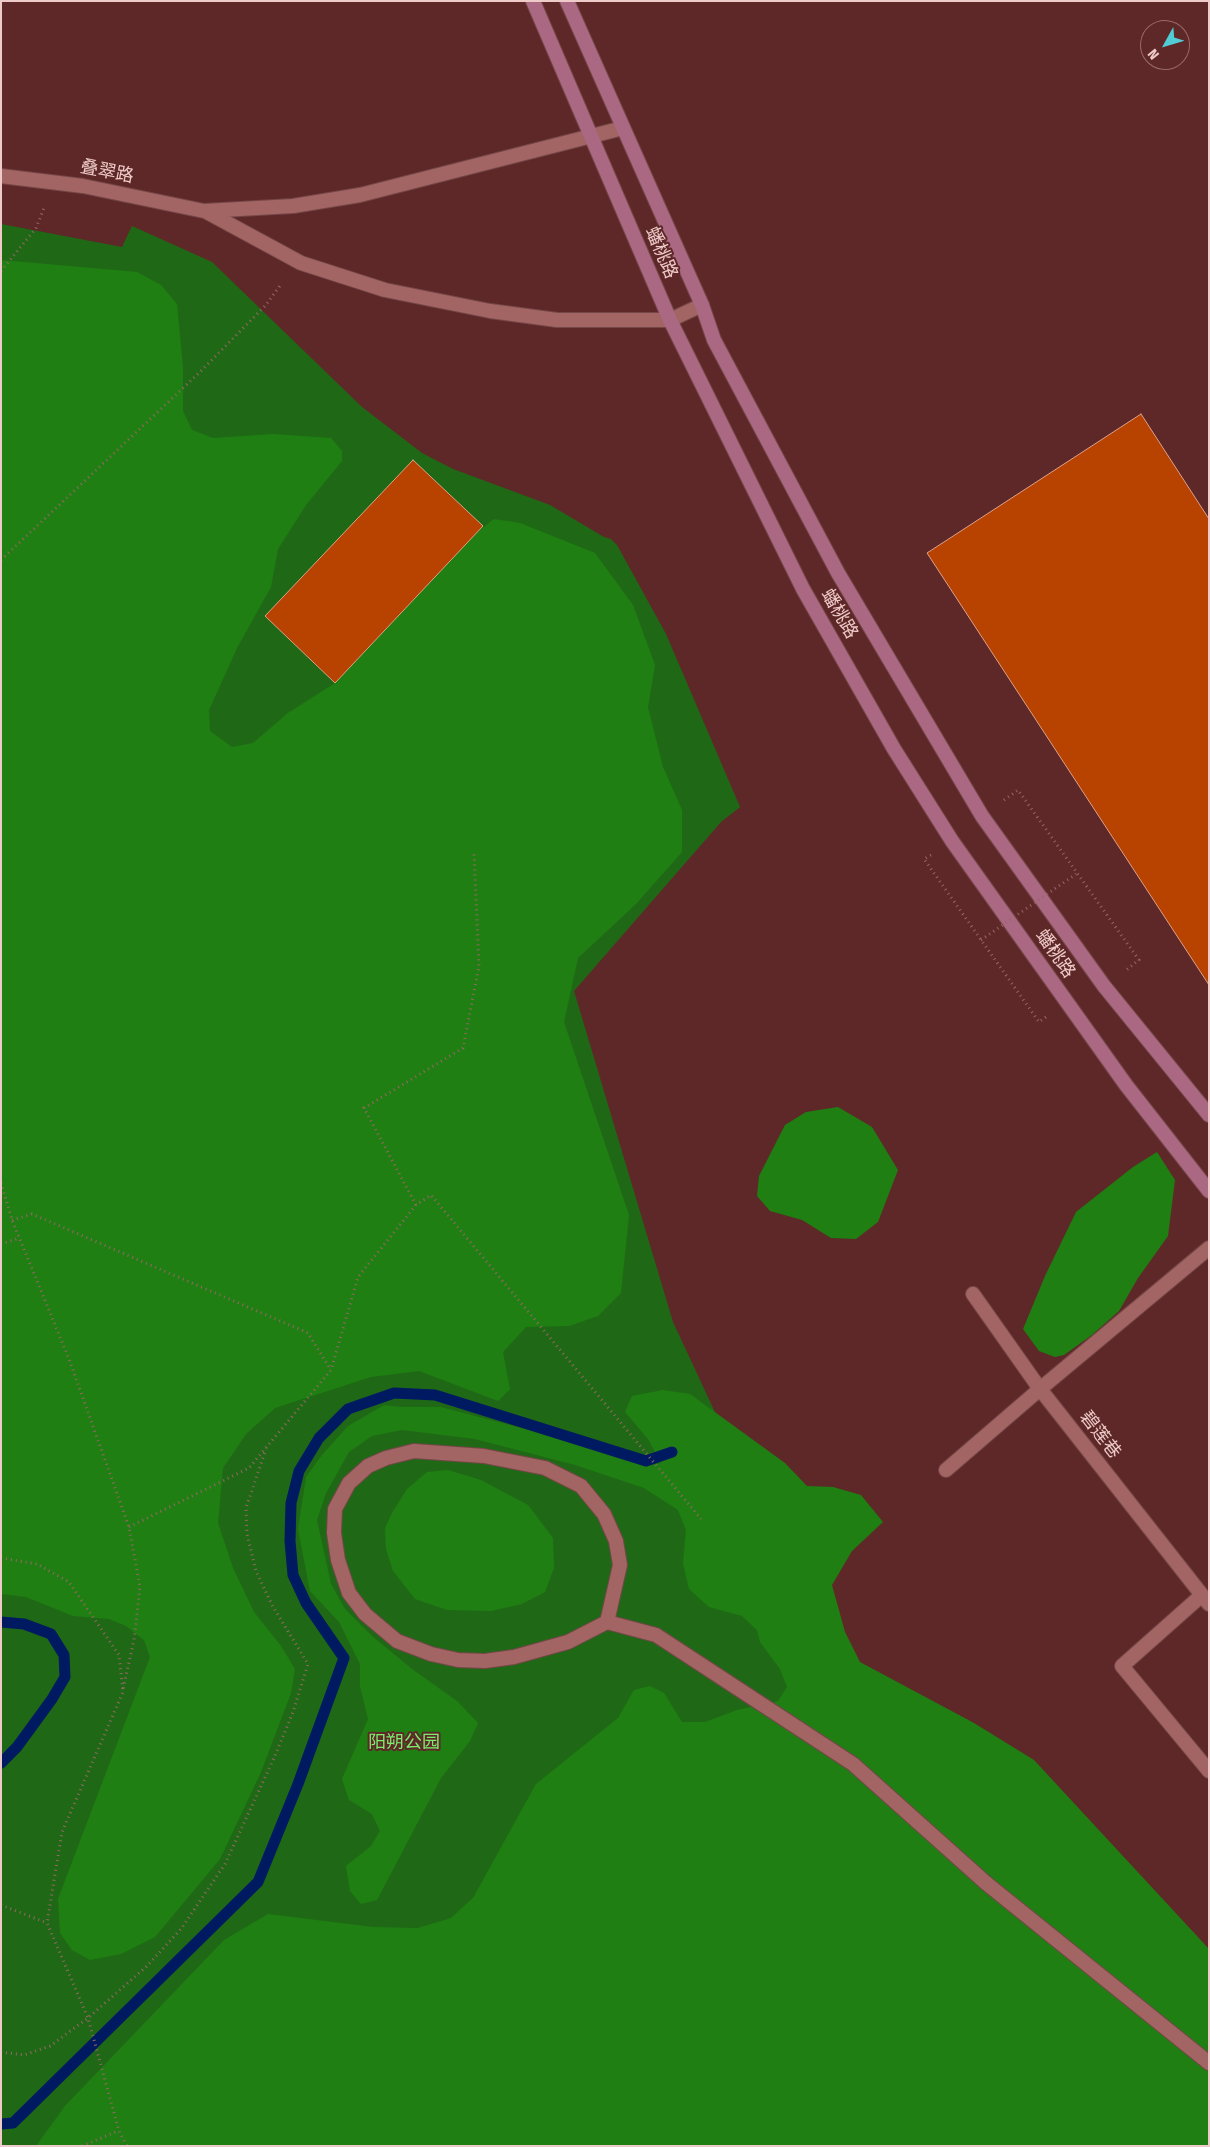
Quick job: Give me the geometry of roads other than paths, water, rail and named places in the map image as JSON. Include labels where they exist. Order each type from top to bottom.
[{"type":"main road","name":"蟠桃路","points":[[533,1],[670,320],[803,588],[894,749],[952,841],[1067,1003],[1126,1085],[1209,1191]]},
{"type":"main road","name":"蟠桃路","points":[[568,1],[702,305],[714,340],[838,573],[982,816],[1104,986],[1209,1115]]},
{"type":"street","points":[[204,211],[293,206],[360,195],[623,128]]},
{"type":"street","name":"叠翠路","points":[[1,176],[83,186],[204,211]]},
{"type":"street","points":[[204,211],[301,263],[385,290],[490,311],[557,320],[670,320],[702,305]]},
{"type":"street","points":[[946,1470],[1209,1248]]},
{"type":"street","name":"碧莲巷","points":[[973,1294],[1040,1389],[1205,1600],[1122,1666],[1209,1772]]},
{"type":"street","points":[[607,1622],[620,1565],[616,1541],[604,1514],[581,1486],[545,1468],[484,1456],[414,1451],[386,1458],[368,1466],[348,1483],[335,1509],[334,1533],[338,1560],[349,1593],[365,1614],[398,1641],[431,1654],[458,1660],[485,1661],[514,1656],[568,1642],[607,1622],[656,1635],[853,1764],[986,1883],[1209,2063]]},
{"type":"waterway","points":[[1,2124],[13,2123],[258,1882],[298,1784],[344,1658],[306,1603],[293,1575],[290,1541],[291,1503],[299,1471],[319,1438],[348,1409],[394,1393],[435,1395],[646,1461],[672,1452]]},
{"type":"waterway","points":[[1,1622],[24,1624],[51,1634],[64,1655],[65,1677],[52,1699],[17,1747],[1,1763]]},
{"type":"park label","name":"阳朔公园","points":[[404,1743]]}]
